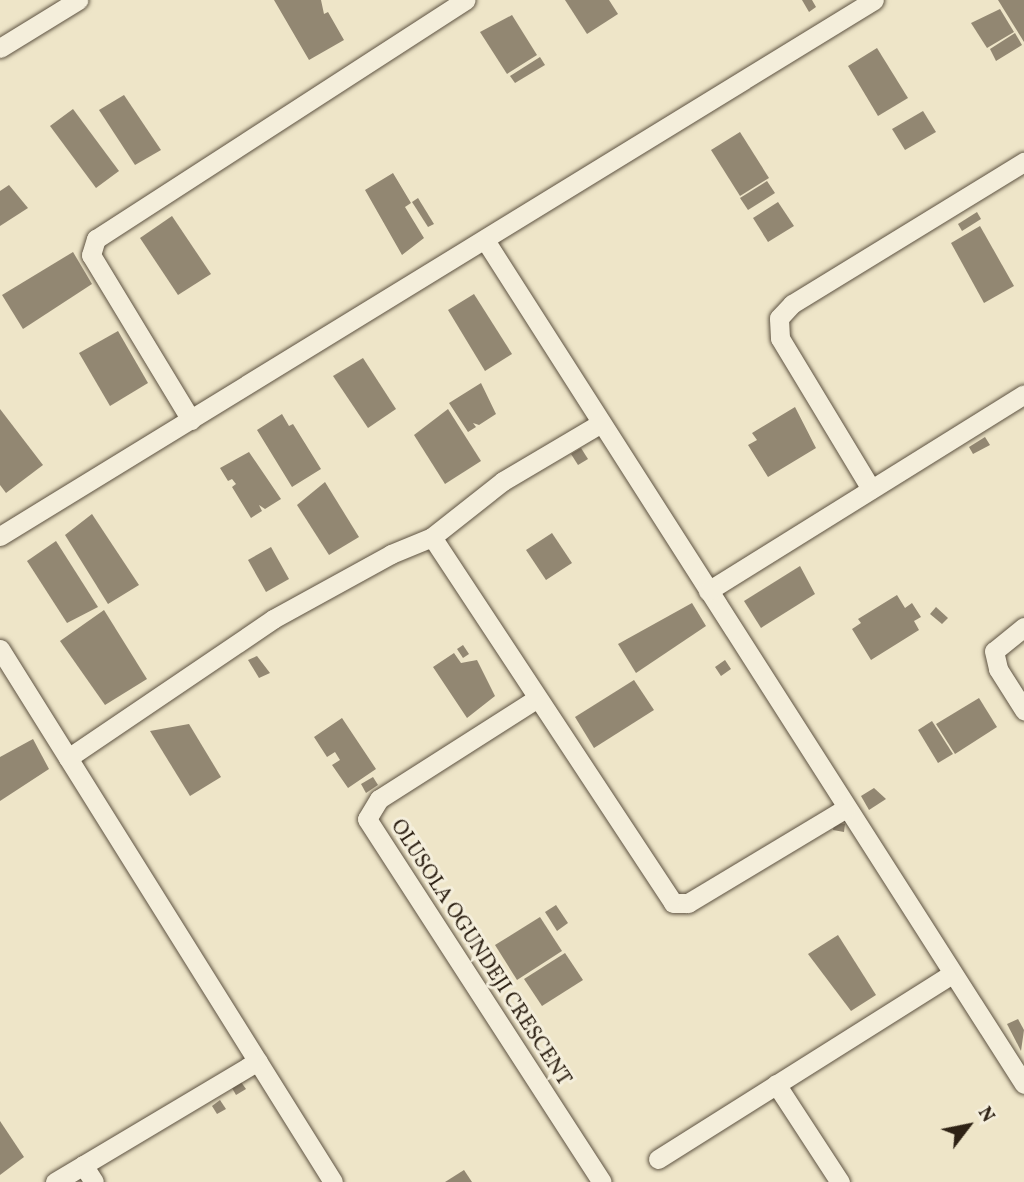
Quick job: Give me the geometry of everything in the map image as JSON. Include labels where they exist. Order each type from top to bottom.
[{"type":"street","points":[[0,48],[78,0]]},
{"type":"street","points":[[191,420],[91,255],[96,239],[466,0]]},
{"type":"street","points":[[0,536],[874,0]]},
{"type":"street","points":[[872,489],[780,338],[779,318],[792,304],[1024,162]]},
{"type":"street","points":[[485,240],[1024,1084]]},
{"type":"street","points":[[708,591],[1024,394]]},
{"type":"street","points":[[68,758],[272,619],[391,554],[432,537],[503,481],[601,423]]},
{"type":"street","points":[[432,537],[536,699],[673,903],[688,903],[846,807]]},
{"type":"street","points":[[1024,627],[994,651],[998,668],[1024,710]]},
{"type":"street","points":[[0,649],[333,1182]]},
{"type":"street","name":"OLUSOLA OGUNDEJI CRESCENT","points":[[536,699],[379,799],[367,819],[602,1182]]},
{"type":"street","points":[[658,1159],[952,974]]},
{"type":"street","points":[[55,1182],[258,1061]]},
{"type":"street","points":[[776,1084],[840,1182]]},
{"type":"street","points":[[83,1165],[94,1182]]},
{"type":"building","points":[[274,0],[321,0],[324,14],[328,12],[344,40],[309,60]]},
{"type":"building","points":[[565,0],[609,0],[618,14],[587,34]]},
{"type":"building","points":[[802,0],[812,0],[816,7],[809,12]]},
{"type":"building","points":[[998,0],[1024,0],[1024,42]]},
{"type":"building","points":[[1000,9],[1014,32],[987,48],[971,23]]},
{"type":"building","points":[[512,15],[537,55],[507,74],[480,32]]},
{"type":"building","points":[[1015,33],[1022,45],[996,61],[990,49]]},
{"type":"building","points":[[877,48],[908,98],[878,116],[848,66]]},
{"type":"building","points":[[540,57],[545,65],[515,83],[510,76]]},
{"type":"building","points":[[124,95],[161,150],[135,165],[99,110]]},
{"type":"building","points":[[73,109],[119,171],[96,188],[50,126]]},
{"type":"building","points":[[923,111],[936,132],[905,150],[892,129]]},
{"type":"building","points":[[740,132],[769,178],[740,196],[711,150]]},
{"type":"building","points":[[393,173],[411,203],[405,207],[424,238],[402,255],[365,190]]},
{"type":"building","points":[[767,181],[775,193],[748,210],[740,198]]},
{"type":"building","points":[[9,185],[28,208],[0,226],[0,191]]},
{"type":"building","points":[[418,198],[434,224],[428,227],[412,202]]},
{"type":"building","points":[[778,202],[794,226],[768,242],[753,218]]},
{"type":"building","points":[[977,212],[981,219],[962,231],[958,224]]},
{"type":"building","points":[[172,216],[211,274],[178,295],[140,238]]},
{"type":"building","points":[[980,226],[1014,286],[984,303],[951,243]]},
{"type":"building","points":[[73,252],[92,284],[23,329],[2,295]]},
{"type":"building","points":[[474,294],[512,354],[485,371],[448,310]]},
{"type":"building","points":[[118,331],[148,383],[110,406],[79,353]]},
{"type":"building","points":[[363,358],[396,409],[368,428],[333,376]]},
{"type":"building","points":[[481,383],[496,414],[479,425],[473,423],[476,427],[468,432],[449,403]]},
{"type":"building","points":[[795,407],[816,448],[768,477],[748,445],[757,440],[752,433]]},
{"type":"building","points":[[0,409],[43,465],[6,493],[0,485]]},
{"type":"building","points":[[448,409],[481,461],[445,484],[414,435]]},
{"type":"building","points":[[282,414],[289,426],[293,424],[321,469],[292,487],[257,430]]},
{"type":"building","points":[[985,437],[990,445],[973,454],[969,447]]},
{"type":"building","points":[[581,448],[588,459],[578,465],[571,454]]},
{"type":"building","points":[[249,452],[281,499],[265,509],[259,505],[262,511],[251,518],[232,487],[236,484],[232,479],[228,481],[220,468]]},
{"type":"building","points":[[325,482],[359,537],[329,555],[297,505]]},
{"type":"building","points":[[92,514],[139,585],[108,604],[65,535]]},
{"type":"building","points":[[552,533],[572,563],[546,580],[526,550]]},
{"type":"building","points":[[56,541],[98,607],[67,623],[27,561]]},
{"type":"building","points":[[271,547],[289,579],[266,592],[248,560]]},
{"type":"building","points":[[800,566],[815,594],[761,628],[744,601]]},
{"type":"building","points":[[897,595],[905,608],[912,603],[921,617],[914,621],[919,630],[871,660],[852,629],[861,623],[858,619]]},
{"type":"building","points":[[692,603],[706,626],[636,673],[618,644]]},
{"type":"building","points":[[936,607],[948,618],[942,624],[930,614]]},
{"type":"building","points":[[104,610],[147,679],[105,705],[60,641]]},
{"type":"building","points":[[463,645],[469,654],[463,658],[457,649]]},
{"type":"building","points":[[454,653],[461,663],[477,660],[495,696],[467,718],[433,667]]},
{"type":"building","points":[[257,656],[270,673],[259,678],[248,660]]},
{"type":"building","points":[[725,660],[731,669],[721,676],[715,667]]},
{"type":"building","points":[[634,680],[654,710],[594,748],[575,717]]},
{"type":"building","points":[[979,698],[997,727],[955,754],[936,724]]},
{"type":"building","points":[[342,718],[376,769],[348,788],[332,765],[340,760],[335,752],[327,757],[314,737]]},
{"type":"building","points":[[932,721],[953,754],[938,763],[918,730]]},
{"type":"building","points":[[189,724],[221,777],[190,796],[150,731]]},
{"type":"building","points":[[33,739],[49,769],[0,801],[0,757]]},
{"type":"building","points":[[373,777],[378,785],[366,793],[361,784]]},
{"type":"building","points":[[874,788],[886,799],[869,810],[861,796]]},
{"type":"building","points":[[834,822],[845,824],[844,832],[833,830]]},
{"type":"building","points":[[556,905],[568,923],[557,931],[545,912]]},
{"type":"building","points":[[540,917],[562,951],[517,980],[495,945]]},
{"type":"building","points":[[838,935],[876,995],[851,1011],[808,954]]},
{"type":"building","points":[[565,953],[583,980],[542,1006],[524,979]]},
{"type":"building","points":[[1018,1019],[1024,1030],[1021,1051],[1007,1024]]},
{"type":"building","points":[[241,1082],[246,1089],[236,1095],[232,1088]]},
{"type":"building","points":[[220,1100],[226,1109],[217,1114],[212,1106]]},
{"type":"building","points":[[0,1121],[24,1157],[0,1175]]},
{"type":"building","points":[[464,1170],[472,1182],[445,1182]]}]
